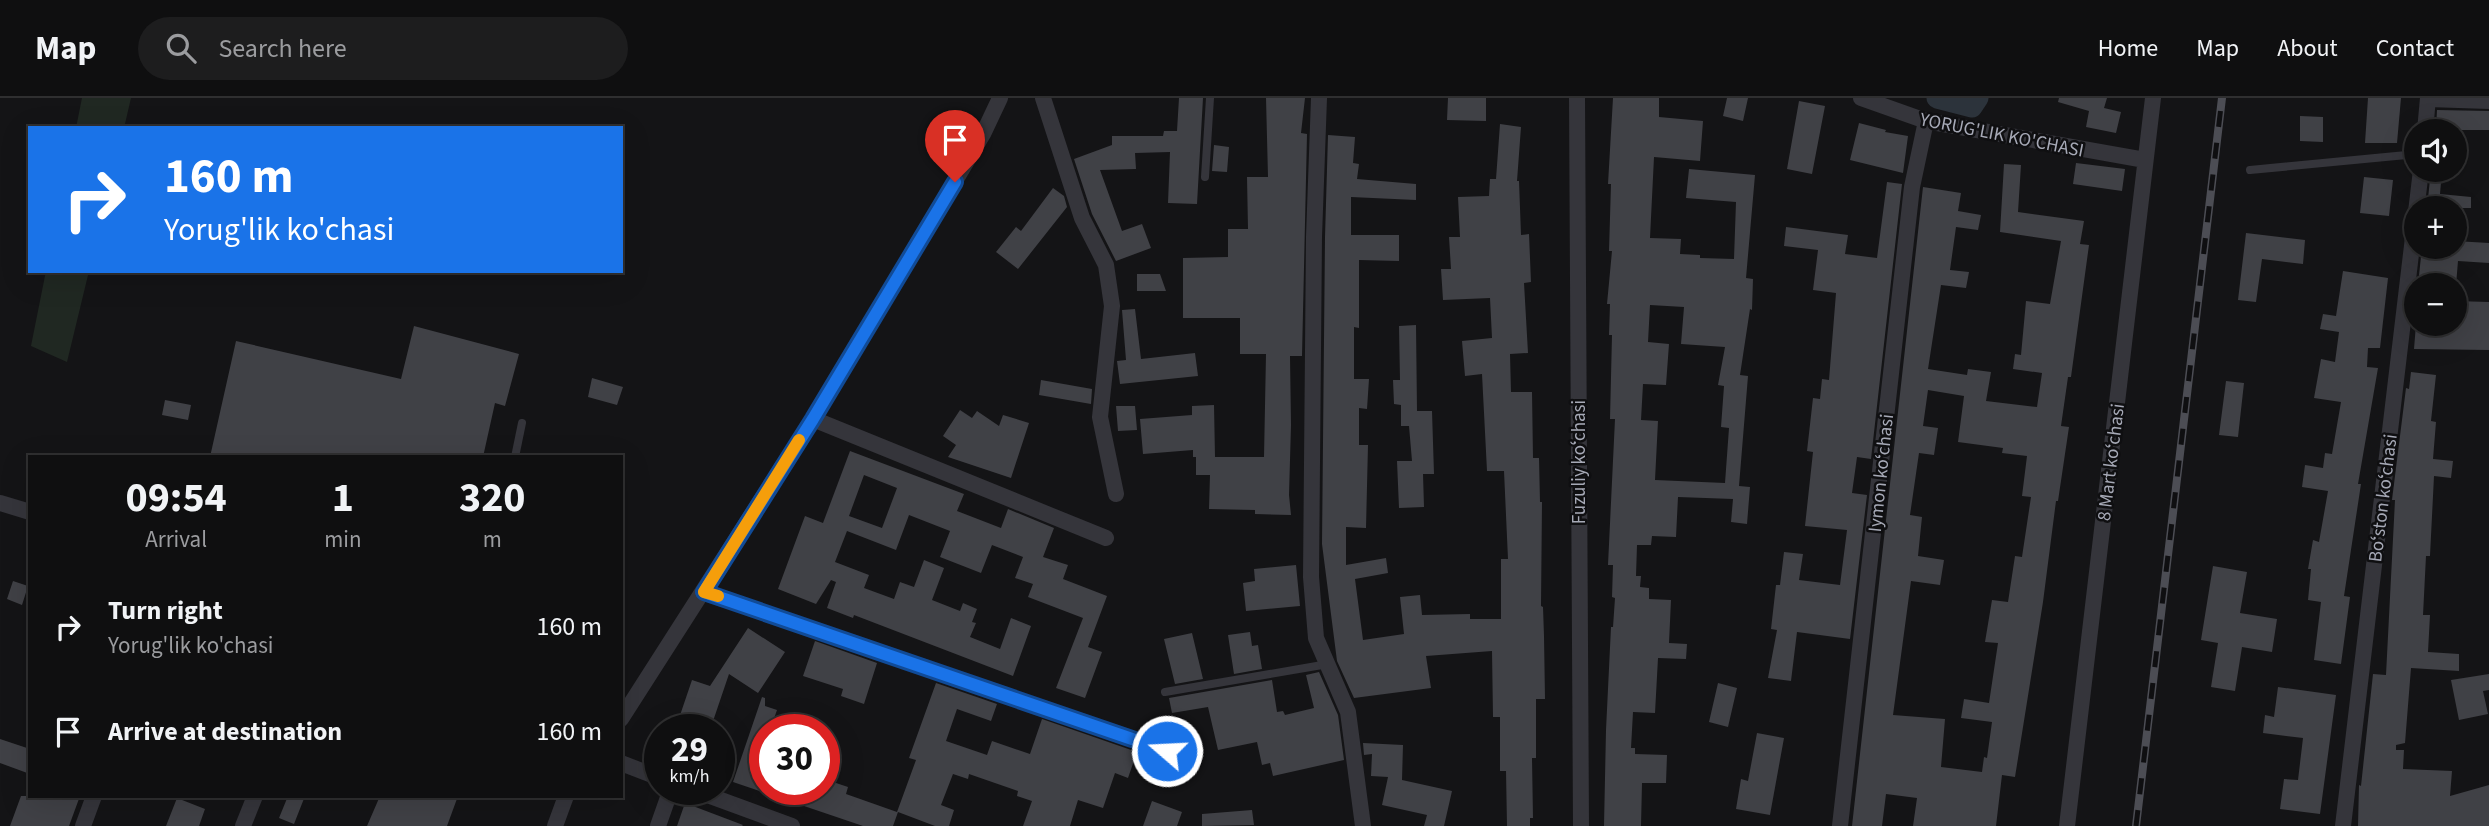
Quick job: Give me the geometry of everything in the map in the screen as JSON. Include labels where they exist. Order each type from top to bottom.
[{"type":"street","points":[[623,714],[813,419],[983,134],[1000,98]]},
{"type":"street","points":[[1043,98],[1082,218],[1106,265],[1112,306],[1100,418],[1116,494]]},
{"type":"street","points":[[1319,98],[1314,237],[1311,577],[1316,638],[1348,712],[1363,826]]},
{"type":"street","name":"Fuzuliy koʻchasi","points":[[1577,98],[1581,826]]},
{"type":"street","name":"YORUG'LIK KO'CHASI","points":[[1861,98],[1926,121],[2145,160]]},
{"type":"street","name":"8 Mart koʻchasi","points":[[2067,826],[2153,98]]},
{"type":"street","points":[[2426,119],[2428,99],[2489,101]]},
{"type":"street","name":"Iymon koʻchasi","points":[[1840,826],[1912,187],[1926,121]]},
{"type":"street","name":"Boʻston koʻchasi","points":[[2343,826],[2420,182]]},
{"type":"street","points":[[813,419],[1107,538]]},
{"type":"street","points":[[0,503],[28,511]]},
{"type":"street","points":[[704,592],[1167,751]]},
{"type":"street","points":[[623,764],[644,772]]},
{"type":"street","points":[[83,826],[93,798]]},
{"type":"street","points":[[243,826],[254,798]]},
{"type":"street","points":[[555,826],[565,798]]},
{"type":"street","points":[[658,826],[665,805]]},
{"type":"street","points":[[735,805],[792,826]]},
{"type":"lane","points":[[1205,177],[1210,98]]},
{"type":"lane","points":[[2250,170],[2404,155]]},
{"type":"lane","points":[[515,455],[522,423]]},
{"type":"lane","points":[[1165,692],[1328,664]]},
{"type":"shaded area","points":[[82,98],[131,98],[124,126],[76,126]]},
{"type":"shaded area","points":[[46,273],[89,273],[67,362],[31,346]]},
{"type":"building","points":[[1179,98],[1203,98],[1197,204],[1168,203],[1170,152],[1135,153],[1136,169],[1100,170],[1122,231],[1142,224],[1151,248],[1116,261],[1092,214],[1074,159],[1112,145],[1112,136],[1163,136],[1164,131],[1177,131]]},
{"type":"building","points":[[1266,98],[1305,98],[1301,133],[1307,134],[1302,356],[1290,356],[1291,515],[1255,514],[1255,510],[1209,509],[1210,475],[1196,475],[1196,457],[1193,457],[1193,450],[1143,454],[1140,419],[1192,415],[1192,406],[1214,405],[1215,457],[1264,457],[1266,354],[1240,354],[1240,318],[1183,318],[1183,258],[1228,257],[1228,229],[1248,229],[1247,177],[1268,177]]},
{"type":"building","points":[[1448,98],[1486,98],[1486,121],[1447,120]]},
{"type":"building","points":[[1613,98],[1659,98],[1659,117],[1703,121],[1700,161],[1654,157],[1650,238],[1681,239],[1680,254],[1700,255],[1700,258],[1734,259],[1736,202],[1686,198],[1689,169],[1755,175],[1746,278],[1753,279],[1752,310],[1750,309],[1740,375],[1748,376],[1739,486],[1750,487],[1747,524],[1731,522],[1733,499],[1678,497],[1676,537],[1652,536],[1651,545],[1637,545],[1636,576],[1641,576],[1640,587],[1649,588],[1649,599],[1671,600],[1669,643],[1687,644],[1686,659],[1658,658],[1655,713],[1633,712],[1631,748],[1635,748],[1635,754],[1667,755],[1666,783],[1642,783],[1641,826],[1604,826],[1606,730],[1615,598],[1612,597],[1613,565],[1608,565],[1615,419],[1610,419],[1612,335],[1609,335],[1610,304],[1607,304],[1612,251],[1609,251],[1611,184],[1608,184]],"holes":[[[1650,305],[1684,307],[1681,344],[1725,347],[1718,385],[1724,386],[1721,427],[1729,428],[1725,483],[1655,480],[1658,421],[1641,420],[1643,384],[1666,385],[1669,344],[1648,342]]]},
{"type":"building","points":[[1727,98],[1748,98],[1743,121],[1723,116]]},
{"type":"building","points":[[2059,98],[2107,98],[2104,108],[2121,112],[2116,133],[2086,127],[2089,111],[2058,102]]},
{"type":"building","points":[[2368,98],[2401,98],[2397,143],[2365,143]]},
{"type":"building","points":[[1799,101],[1825,106],[1812,174],[1787,169]]},
{"type":"building","points":[[2437,110],[2489,111],[2489,130],[2467,130],[2467,119],[2437,119]]},
{"type":"building","points":[[2300,116],[2323,117],[2323,142],[2300,141]]},
{"type":"building","points":[[1859,123],[1908,136],[1903,173],[1850,160]]},
{"type":"building","points":[[1500,124],[1521,127],[1517,181],[1521,235],[1529,234],[1531,282],[1524,283],[1528,353],[1510,354],[1511,392],[1532,392],[1533,458],[1539,458],[1542,502],[1541,606],[1545,699],[1536,699],[1536,758],[1532,758],[1533,818],[1530,818],[1530,826],[1507,826],[1506,771],[1500,771],[1500,717],[1493,717],[1492,651],[1426,656],[1431,688],[1354,698],[1337,661],[1322,544],[1328,135],[1355,137],[1353,163],[1359,164],[1357,179],[1416,184],[1416,200],[1351,197],[1351,235],[1399,235],[1399,261],[1359,260],[1359,328],[1354,327],[1354,379],[1369,379],[1367,409],[1359,408],[1359,445],[1368,445],[1366,528],[1346,527],[1346,565],[1386,558],[1388,573],[1355,579],[1363,640],[1404,634],[1400,597],[1420,595],[1422,615],[1470,614],[1470,619],[1501,619],[1501,559],[1508,559],[1504,471],[1487,471],[1482,374],[1465,376],[1462,341],[1492,338],[1490,298],[1443,300],[1441,269],[1451,269],[1449,237],[1460,237],[1458,197],[1489,196],[1490,179],[1496,179]]},
{"type":"building","points":[[1214,145],[1229,147],[1227,172],[1212,171]]},
{"type":"building","points":[[2076,163],[2125,169],[2122,191],[2073,184]]},
{"type":"building","points":[[2004,164],[2021,165],[2018,212],[2084,221],[2080,244],[2089,245],[2071,377],[2068,377],[2061,426],[2069,427],[2015,777],[2002,775],[1996,826],[1913,826],[1917,798],[1886,794],[1882,826],[1852,826],[1923,187],[1961,193],[1958,211],[1981,215],[1978,230],[1956,227],[1950,270],[1969,272],[1966,288],[1941,285],[1928,369],[1967,375],[1968,369],[1991,372],[1986,401],[2037,407],[2042,373],[2013,369],[2015,354],[2021,355],[2026,301],[2050,304],[2061,241],[2000,232]],"holes":[[[1928,390],[1964,396],[1958,442],[2003,448],[2002,453],[2027,456],[2022,496],[2031,497],[2022,557],[2015,556],[2008,602],[1992,600],[1985,642],[1998,643],[1989,703],[1964,699],[1961,718],[1992,722],[1987,758],[1984,757],[1982,772],[1941,767],[1945,719],[1893,715],[1911,581],[1940,585],[1944,560],[1918,556],[1922,517],[1910,515],[1919,453],[1934,455],[1938,428],[1923,426]]]},
{"type":"building","points":[[2364,177],[2393,180],[2389,216],[2360,213]]},
{"type":"building","points":[[1887,182],[1902,184],[1871,459],[1857,457],[1852,493],[1867,495],[1850,639],[1797,632],[1791,681],[1768,678],[1777,630],[1771,629],[1776,585],[1780,585],[1784,552],[1803,554],[1799,580],[1840,585],[1847,530],[1805,526],[1813,452],[1807,451],[1813,398],[1820,399],[1822,379],[1829,380],[1836,293],[1813,290],[1818,250],[1784,246],[1786,227],[1848,235],[1845,254],[1877,258]]},
{"type":"building","points":[[2430,182],[2441,182],[2440,194],[2461,196],[2428,196]]},
{"type":"building","points":[[1053,188],[1064,196],[1067,207],[1018,269],[996,252],[1016,227],[1021,231]]},
{"type":"building","points":[[2467,197],[2471,197],[2471,208],[2467,208]]},
{"type":"building","points":[[2246,233],[2305,240],[2303,264],[2262,259],[2256,302],[2238,300]]},
{"type":"building","points":[[2467,242],[2489,243],[2489,263],[2458,261],[2457,273],[2419,273],[2421,259],[2467,259]]},
{"type":"building","points":[[2343,271],[2388,278],[2380,348],[2368,348],[2367,367],[2378,368],[2358,484],[2361,484],[2344,596],[2350,597],[2341,664],[2314,660],[2321,602],[2308,600],[2311,569],[2308,569],[2313,540],[2319,542],[2328,491],[2302,487],[2305,465],[2323,468],[2325,453],[2332,454],[2341,402],[2314,398],[2321,359],[2335,362],[2339,332],[2320,329],[2323,314],[2336,316]]},
{"type":"building","points":[[1137,274],[1160,274],[1166,291],[1137,291]]},
{"type":"building","points":[[2467,301],[2489,302],[2489,350],[2414,349],[2415,336],[2467,336]]},
{"type":"building","points":[[1135,309],[1141,359],[1195,353],[1198,376],[1120,384],[1117,361],[1126,360],[1122,310]]},
{"type":"building","points":[[1416,325],[1417,411],[1432,411],[1434,474],[1423,474],[1424,507],[1399,508],[1397,461],[1412,461],[1409,426],[1401,426],[1401,405],[1394,404],[1393,380],[1400,380],[1399,326]]},
{"type":"building","points":[[414,326],[519,354],[505,406],[495,403],[483,455],[210,455],[236,341],[401,379]]},
{"type":"building","points":[[2411,372],[2436,375],[2431,421],[2436,422],[2433,459],[2453,461],[2451,478],[2434,476],[2430,556],[2426,556],[2423,615],[2430,615],[2428,652],[2459,654],[2459,671],[2411,668],[2405,743],[2396,745],[2396,750],[2404,750],[2403,769],[2452,771],[2450,796],[2489,785],[2489,826],[2358,826],[2359,785],[2361,786],[2373,674],[2386,675],[2395,500],[2392,500],[2406,388],[2409,389]]},
{"type":"building","points":[[592,378],[623,387],[617,405],[588,397]]},
{"type":"building","points":[[1041,380],[1092,389],[1091,404],[1039,395]]},
{"type":"building","points":[[2226,381],[2244,383],[2238,437],[2219,435]]},
{"type":"building","points":[[165,400],[191,405],[188,420],[162,415]]},
{"type":"building","points":[[1116,406],[1135,406],[1137,430],[1118,431]]},
{"type":"building","points":[[960,410],[972,418],[977,411],[999,426],[1003,415],[1029,423],[1011,478],[948,457],[956,445],[943,436]]},
{"type":"building","points":[[850,451],[964,494],[957,511],[1001,528],[1008,509],[1054,528],[1043,557],[1068,565],[1063,579],[1107,596],[1088,647],[1102,652],[1085,698],[1056,688],[1083,618],[1028,597],[1033,584],[1015,578],[1023,557],[992,545],[981,573],[940,557],[950,531],[909,515],[896,550],[847,531],[835,562],[869,575],[864,588],[894,599],[900,582],[914,587],[924,560],[944,568],[932,600],[960,611],[963,603],[977,609],[972,622],[976,623],[970,637],[1000,649],[1011,618],[1031,626],[1013,676],[854,615],[853,618],[827,608],[836,582],[831,580],[816,604],[778,589],[805,516],[823,523]],"holes":[[[864,475],[897,488],[882,528],[849,516]]]},
{"type":"building","points":[[1296,565],[1300,606],[1246,611],[1243,583],[1255,581],[1254,569]]},
{"type":"building","points":[[2213,566],[2247,572],[2240,613],[2277,619],[2272,652],[2242,647],[2235,691],[2211,687],[2218,643],[2201,640]]},
{"type":"building","points":[[13,581],[28,586],[22,605],[7,599]]},
{"type":"building","points":[[748,628],[785,652],[758,693],[729,674],[715,714],[680,714],[692,680],[710,686]]},
{"type":"building","points":[[1250,632],[1252,646],[1258,645],[1262,669],[1234,674],[1228,635]]},
{"type":"building","points":[[1192,633],[1203,679],[1175,684],[1164,639]]},
{"type":"building","points":[[815,641],[877,663],[864,704],[841,696],[843,689],[803,676]]},
{"type":"building","points":[[1319,672],[1338,715],[1344,760],[1273,776],[1270,763],[1262,765],[1257,742],[1218,750],[1208,707],[1172,713],[1169,698],[1272,680],[1277,712],[1283,711],[1285,715],[1314,708],[1306,675]]},
{"type":"building","points":[[2489,674],[2489,690],[2483,691],[2488,714],[2459,720],[2451,680]]},
{"type":"building","points":[[936,683],[997,704],[991,721],[957,709],[946,741],[987,755],[992,741],[1030,754],[1042,719],[1137,752],[1128,778],[1115,773],[1103,808],[1078,800],[1070,826],[1023,826],[1032,801],[1017,796],[1018,791],[969,774],[968,779],[953,774],[941,805],[954,810],[949,826],[935,826],[898,812],[893,826],[863,826],[801,805],[840,805],[840,784],[848,787],[846,794],[897,812],[916,760],[909,758]]},
{"type":"building","points":[[1718,683],[1737,688],[1728,727],[1709,722]]},
{"type":"building","points":[[2278,687],[2336,695],[2320,814],[2280,809],[2284,779],[2298,780],[2303,738],[2263,733],[2265,715],[2274,717]]},
{"type":"building","points":[[762,697],[765,698],[765,706],[777,710],[776,714],[756,714]]},
{"type":"building","points":[[1757,733],[1784,738],[1770,815],[1736,809],[1741,779],[1748,781]]},
{"type":"building","points":[[749,735],[749,787],[735,783]]},
{"type":"building","points":[[0,739],[28,748],[28,773],[0,763]]},
{"type":"building","points":[[1363,743],[1403,745],[1402,780],[1452,791],[1444,826],[1424,826],[1427,815],[1382,805],[1388,777],[1371,776],[1372,754],[1364,755]]},
{"type":"building","points":[[21,796],[79,798],[69,826],[10,826]]},
{"type":"building","points":[[177,798],[205,809],[199,826],[166,826]]},
{"type":"building","points":[[287,798],[304,798],[294,824],[279,818]]},
{"type":"building","points":[[379,798],[457,798],[447,826],[367,826]]},
{"type":"building","points":[[1152,801],[1182,812],[1177,826],[1143,826]]},
{"type":"building","points":[[684,805],[743,825],[742,826],[677,826]]},
{"type":"building","points":[[1252,810],[1254,825],[1202,826],[1202,814]]},
{"type":"waterway","points":[[1937,98],[1972,107],[1978,98]]},
{"type":"railway","points":[[2136,826],[2222,98]]},
{"type":"slow traffic","points":[[718,596],[704,592],[799,440]]},
{"type":"route","points":[[955,182],[813,419],[704,592],[1167,751]]}]
